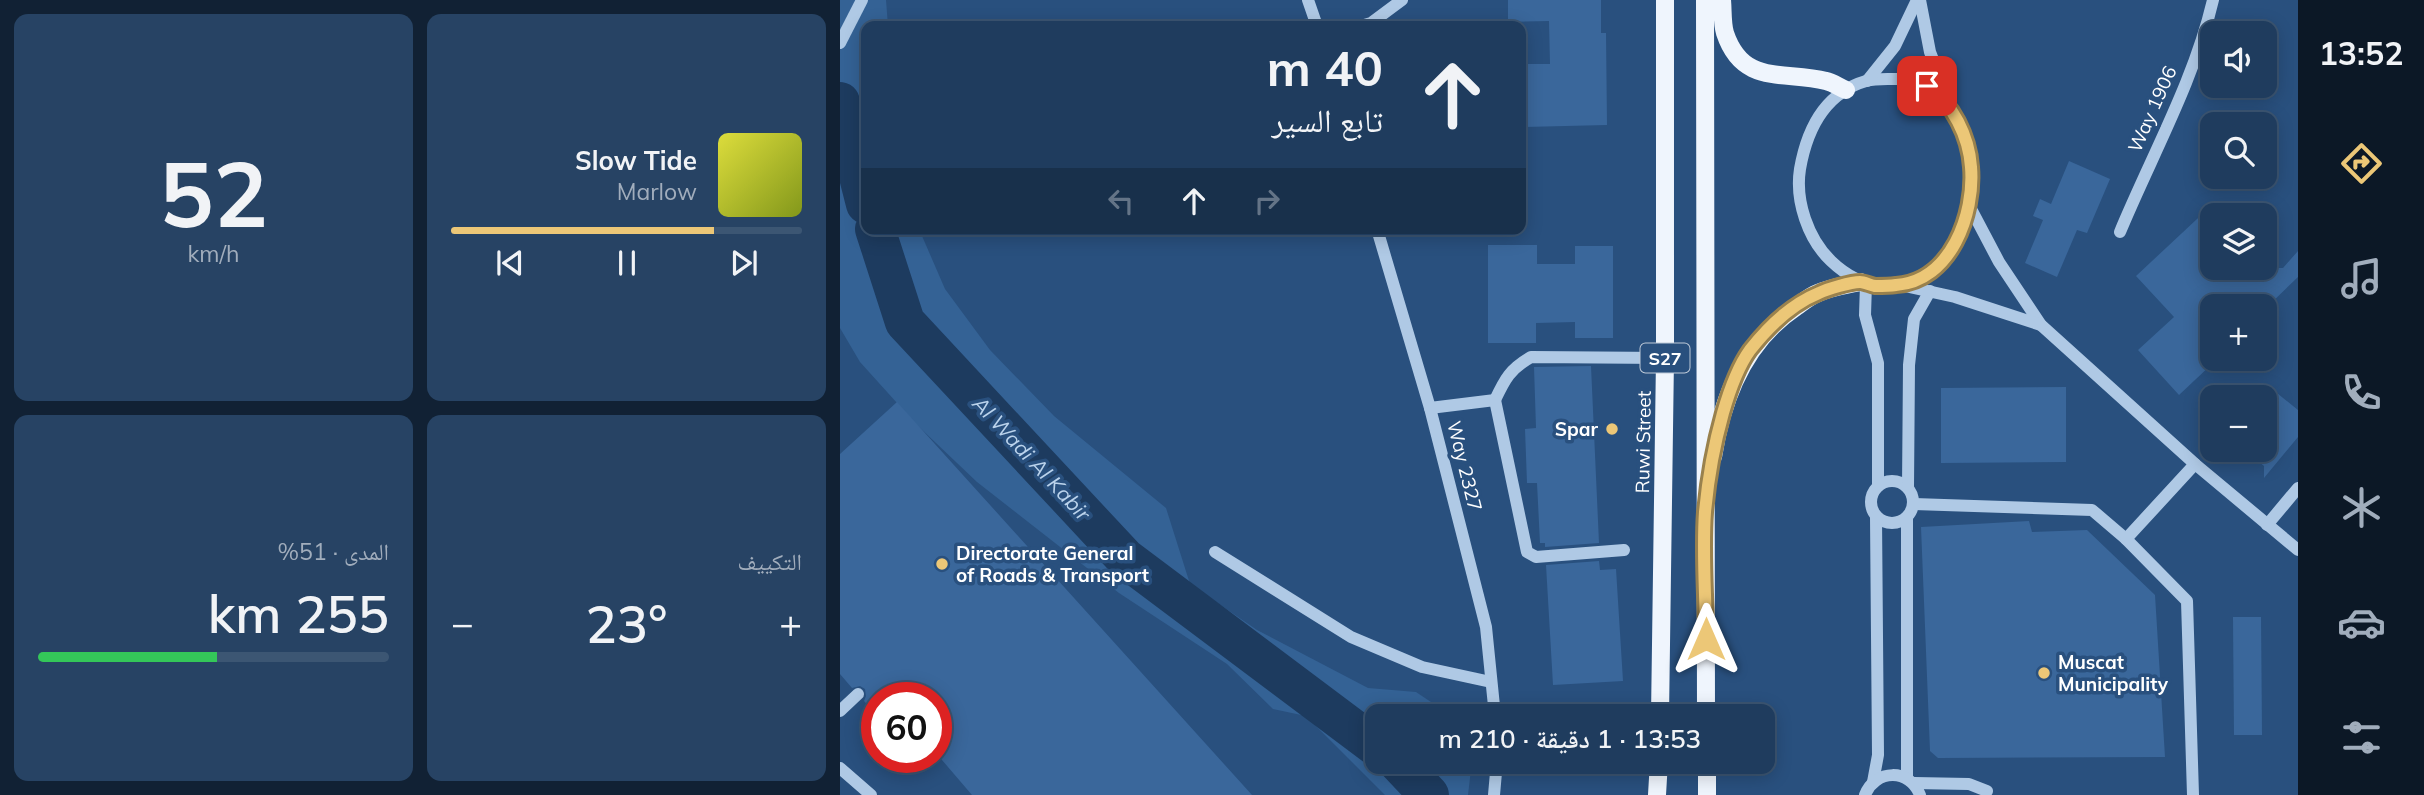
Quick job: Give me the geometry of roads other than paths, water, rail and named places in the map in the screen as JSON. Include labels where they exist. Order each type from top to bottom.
[{"type":"main road","name":"Ruwi Street","points":[[1660,704],[1665,359],[1665,0]]},
{"type":"main road","name":"S27","points":[[1705,0],[1706,704]]},
{"type":"main road","points":[[1722,0],[1724,31],[1735,54],[1755,69],[1772,76],[1826,81],[1846,90]]},
{"type":"main road","points":[[1705,513],[1716,439],[1730,390],[1749,352],[1776,320],[1819,292],[1863,283]]},
{"type":"main road","points":[[1707,774],[1707,795]]},
{"type":"street","points":[[840,43],[862,0]]},
{"type":"street","points":[[1308,0],[1315,21]]},
{"type":"street","points":[[1374,21],[1402,0]]},
{"type":"street","points":[[1867,81],[1895,46],[1919,0]]},
{"type":"street","points":[[1899,285],[1919,278],[1937,266],[1959,236],[1970,207],[1973,185],[1971,162],[1964,137],[1930,52],[1919,0]]},
{"type":"street","name":"Way 1906","points":[[2120,232],[2151,158],[2180,102],[2213,0]]},
{"type":"street","points":[[1952,111],[1939,94],[1912,80],[1867,81],[1831,100],[1818,116],[1806,142],[1799,172],[1800,199],[1807,225],[1818,247],[1847,275],[1863,283],[1874,286],[1899,285],[1930,291],[2041,325]]},
{"type":"street","points":[[1970,207],[1999,262],[2041,325],[2194,464],[2298,550]]},
{"type":"street","name":"Way 2327","points":[[1379,235],[1430,408],[1486,627],[1494,704]]},
{"type":"street","points":[[1863,283],[1865,315],[1878,363],[1878,486],[1871,498],[1872,511],[1876,517],[1888,524],[1907,518]]},
{"type":"street","points":[[1908,487],[1909,365],[1914,319],[1930,291]]},
{"type":"street","points":[[1624,550],[1536,557],[1527,552],[1495,400],[1516,365],[1531,357],[1665,359]]},
{"type":"street","points":[[1430,408],[1495,400]]},
{"type":"street","points":[[2126,539],[2194,464]]},
{"type":"street","points":[[1878,486],[1896,481],[1912,492],[1914,504],[1907,518],[1913,785]]},
{"type":"street","points":[[2267,525],[2298,488]]},
{"type":"street","points":[[1914,504],[2092,510],[2126,539],[2187,601],[2193,795]]},
{"type":"street","points":[[1865,795],[1873,782],[1878,755],[1876,517]]},
{"type":"street","points":[[1215,552],[1351,637],[1422,667],[1492,681]]},
{"type":"street","points":[[840,711],[858,694]]},
{"type":"street","points":[[840,768],[871,795]]},
{"type":"street","points":[[1494,795],[1496,774]]},
{"type":"street","points":[[1873,782],[1889,774],[1913,785],[1969,785],[1987,791],[1980,795]]},
{"type":"waterway","name":"Al Wadi Al Kabir","points":[[840,102],[861,184]]},
{"type":"waterway","name":"Al Wadi Al Kabir","points":[[877,235],[905,322],[1125,558],[1365,738]]},
{"type":"waterway","name":"Al Wadi Al Kabir","points":[[1409,774],[1429,795]]},
{"type":"place","name":"Spar","points":[[1612,429]]},
{"type":"place","name":"Directorate General of Roads & Transport","points":[[942,564]]},
{"type":"place","name":"Muscat Municipality","points":[[2044,673]]}]
